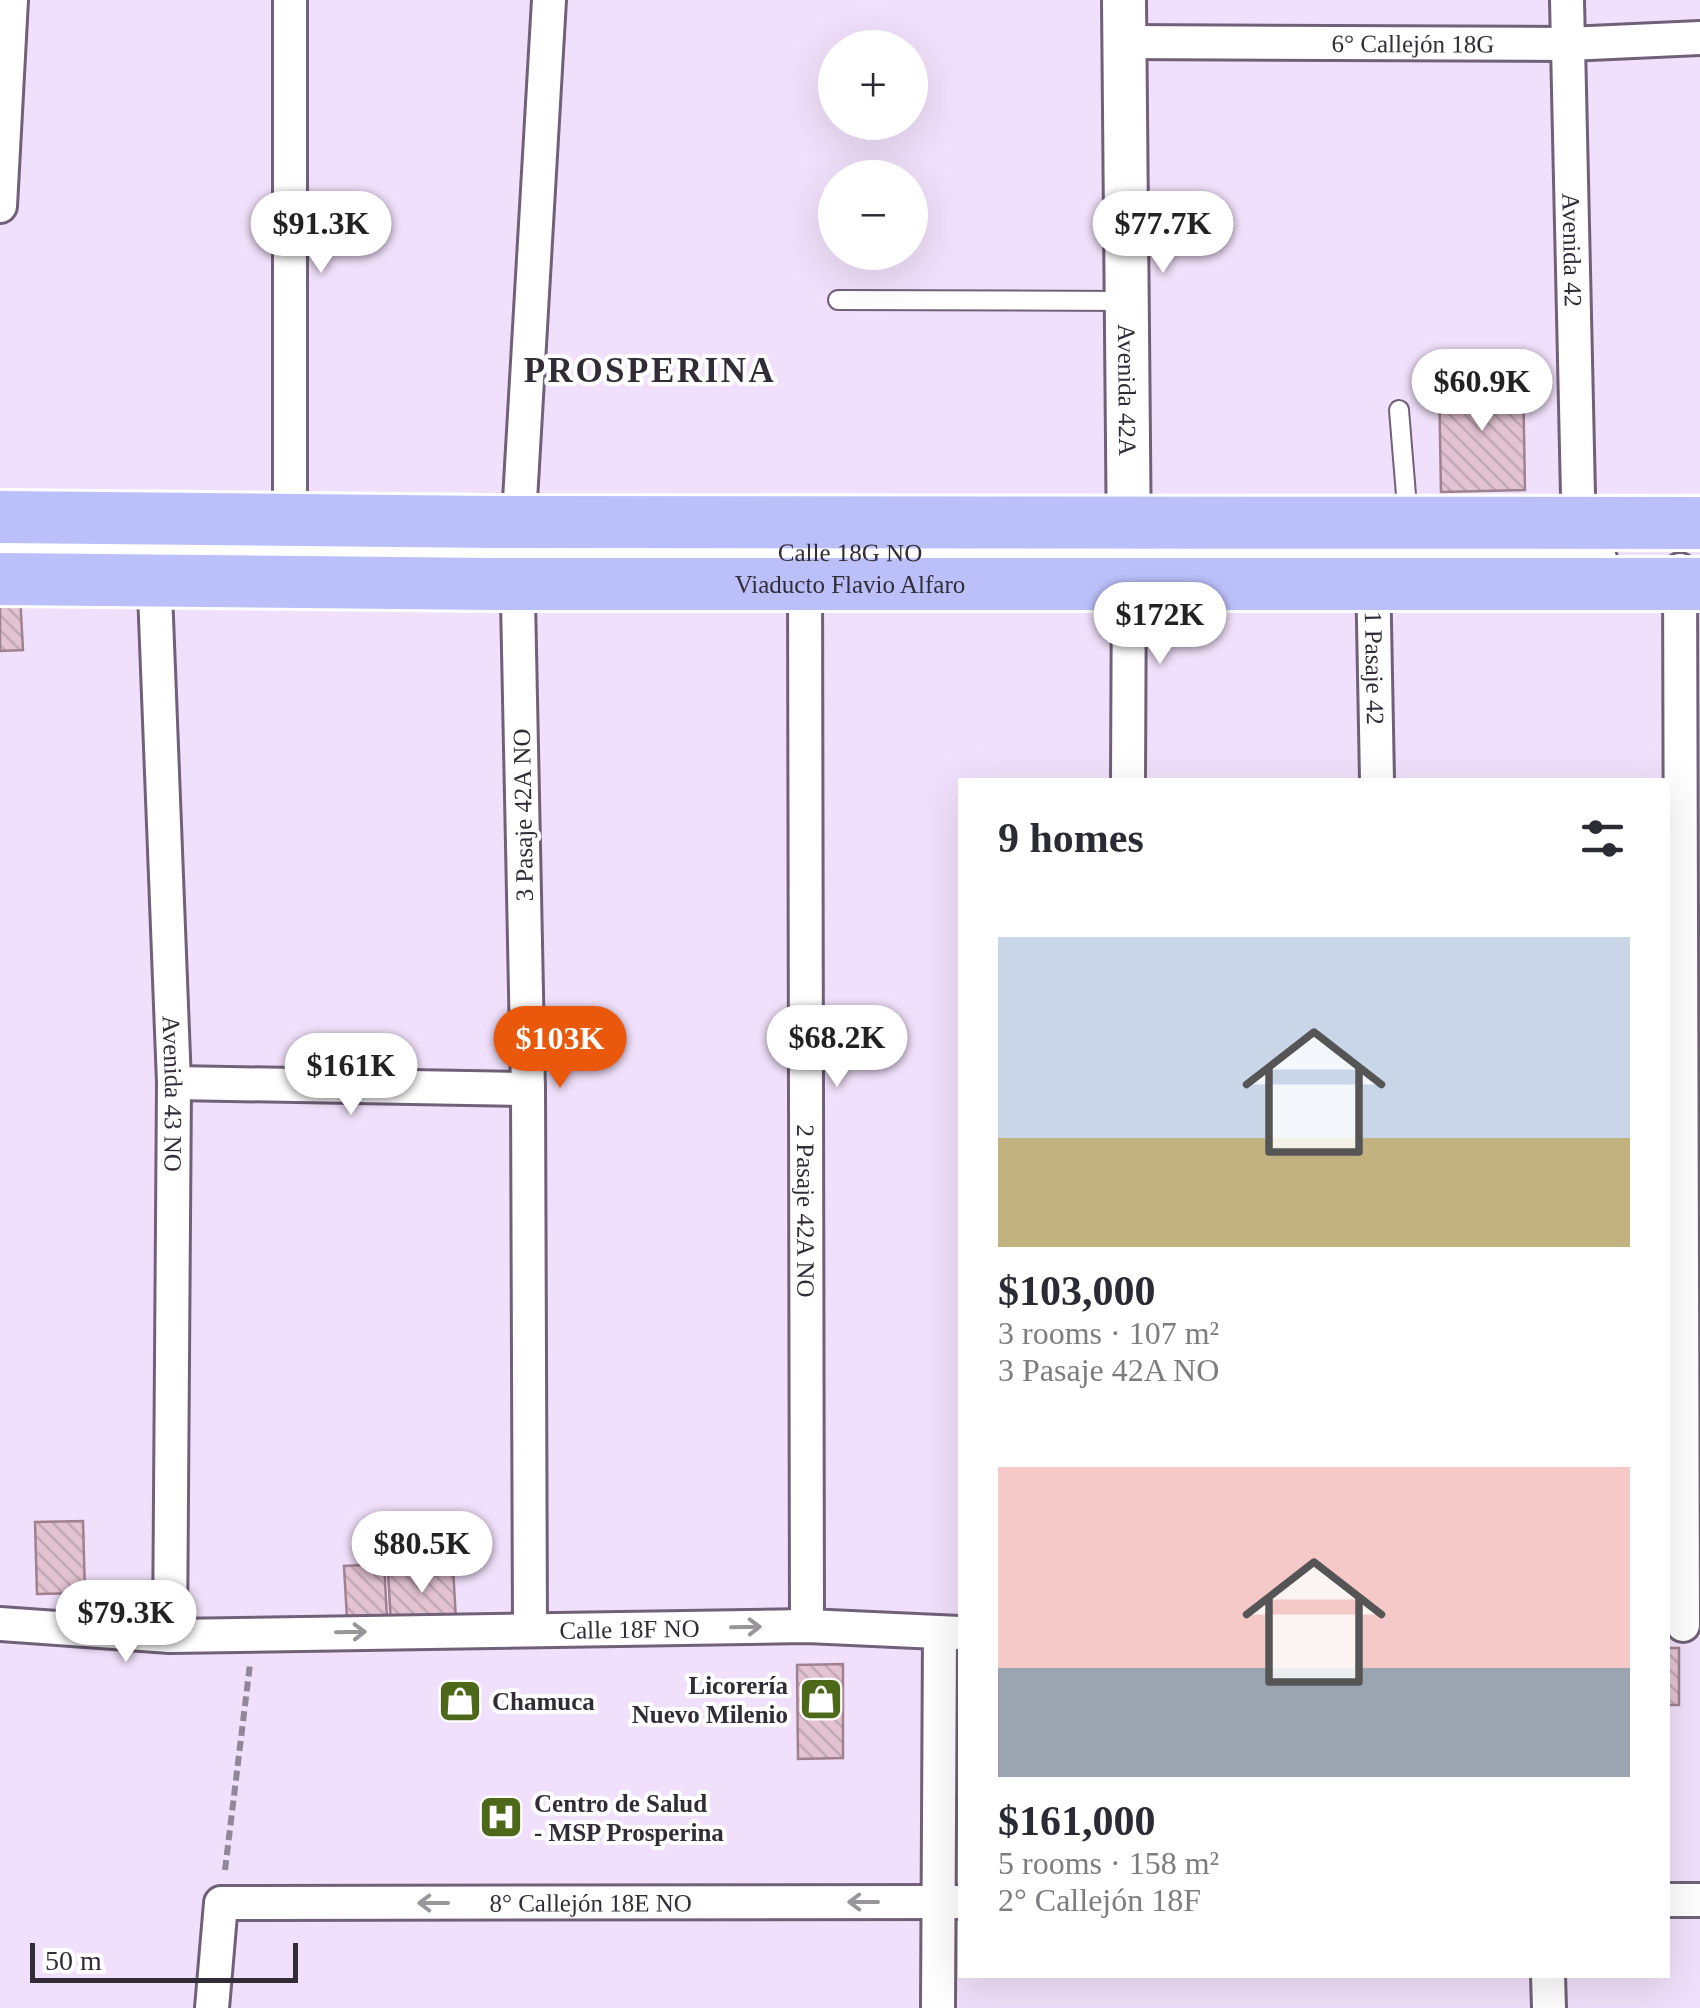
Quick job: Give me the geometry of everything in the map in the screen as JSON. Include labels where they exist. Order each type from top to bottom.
[{"type":"main road","points":[[0,517],[493,522],[1695,556]]},
{"type":"main road","name":"Viaducto Flavio Alfaro","points":[[0,579],[492,584],[1695,556]]},
{"type":"street","points":[[0,206],[11,0]]},
{"type":"street","points":[[290,0],[290,551]]},
{"type":"street","name":"3 Pasaje 42A NO","points":[[530,1630],[528,1089],[517,552],[549,0]]},
{"type":"street","name":"Avenida 42","points":[[1567,0],[1579,559]]},
{"type":"street","name":"6° Callejón 18G","points":[[1124,21],[1568,44],[1700,38]]},
{"type":"street","name":"Avenida 42A","points":[[1124,21],[1128,778]]},
{"type":"street","name":"Calle 18G NO","points":[[0,549],[1391,554],[1579,559],[1695,556]]},
{"type":"street","name":"Avenida 43 NO","points":[[153,550],[174,1083],[170,1636]]},
{"type":"street","name":"2 Pasaje 42A NO","points":[[805,554],[806,1626]]},
{"type":"street","name":"1 Pasaje 42","points":[[1377,778],[1391,554]]},
{"type":"street","points":[[1683,1625],[1695,556]]},
{"type":"street","points":[[174,1083],[528,1089]]},
{"type":"street","name":"Calle 18F NO","points":[[0,1624],[170,1636],[806,1626],[950,1633]]},
{"type":"street","points":[[938,2008],[948,1902],[950,1633]]},
{"type":"street","points":[[1670,1900],[1700,1900]]},
{"type":"street","name":"8° Callejón 18E NO","points":[[221,1903],[948,1902]]},
{"type":"street","points":[[212,2008],[221,1903]]},
{"type":"street","points":[[1548,1978],[1548,2008]]},
{"type":"lane","points":[[838,300],[1127,301]]},
{"type":"lane","points":[[1391,554],[1408,494],[1399,410]]},
{"type":"path","points":[[221,1903],[254,1633]]},
{"type":"building","points":[[1523,376],[1525,490],[1441,492],[1439,378]]},
{"type":"building","points":[[20,595],[23,650],[0,651],[0,596]]},
{"type":"building","points":[[83,1521],[85,1593],[37,1594],[35,1522]]},
{"type":"building","points":[[384,1564],[387,1617],[347,1619],[344,1566]]},
{"type":"building","points":[[453,1567],[456,1621],[391,1624],[388,1571]]},
{"type":"building","points":[[1670,1648],[1679,1648],[1679,1705],[1670,1705]]},
{"type":"building","points":[[843,1664],[843,1758],[798,1759],[797,1665]]},
{"type":"place","name":"Licorería Nuevo Milenio","points":[[821,1699]]},
{"type":"place","name":"Chamuca","points":[[460,1701]]},
{"type":"place","name":"Centro de Salud - MSP Prosperina","points":[[501,1817]]},
{"type":"district","name":"PROSPERINA","points":[[650,370]]}]
